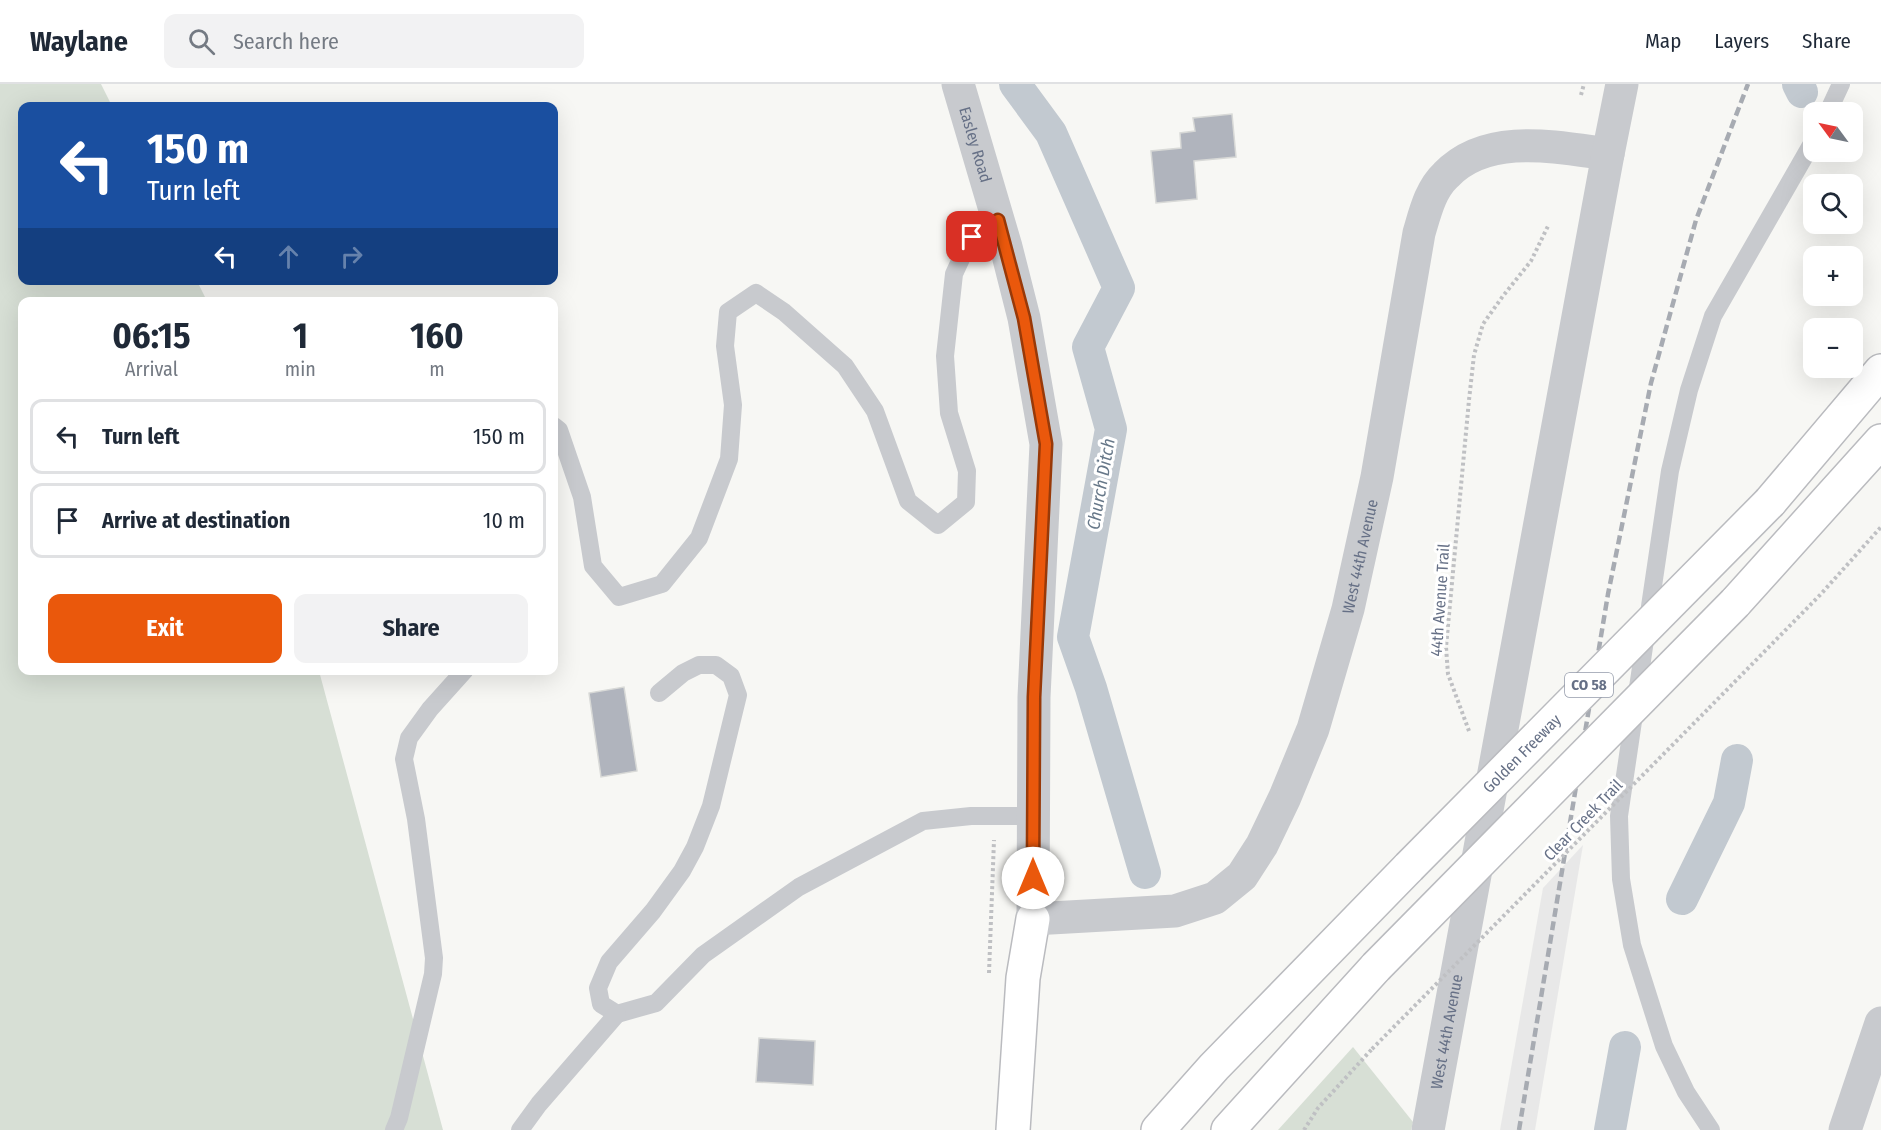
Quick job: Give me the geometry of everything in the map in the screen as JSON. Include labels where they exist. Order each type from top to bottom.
[{"type":"highway","name":"Golden Freeway","points":[[1158,1130],[1214,1066],[1770,502],[1881,371]]},
{"type":"highway","name":"CO 58","points":[[1228,1130],[1376,967],[1735,603],[1881,441]]},
{"type":"highway","points":[[1013,1130],[1023,978],[1033,919]]},
{"type":"street","name":"Easley Road","points":[[957,84],[998,220],[1024,318],[1046,444],[1034,697],[1033,919]]},
{"type":"street","name":"West 44th Avenue","points":[[1428,1130],[1622,84]]},
{"type":"street","name":"West 44th Avenue","points":[[1033,919],[1175,911],[1215,898],[1242,876],[1262,845],[1313,729],[1348,609],[1377,477],[1419,232],[1429,200],[1445,175],[1474,154],[1506,147],[1539,145],[1608,154]]},
{"type":"street","points":[[1845,1130],[1881,1023]]},
{"type":"lane","points":[[1833,102],[1841,84]]},
{"type":"lane","points":[[1711,1130],[1686,1092],[1664,1046],[1632,945],[1621,879],[1618,816],[1670,471],[1689,390],[1713,316],[1803,159]]},
{"type":"lane","points":[[558,429],[582,496],[593,566],[619,597],[662,584],[699,538],[729,459],[733,405],[725,345],[728,312],[756,293],[784,312],[845,366],[875,411],[909,501],[938,525],[966,502],[967,471],[949,413],[945,356],[954,274],[972,237],[998,220]]},
{"type":"lane","points":[[617,1014],[601,1004],[598,988],[609,962],[653,911],[682,872],[695,846],[711,806],[738,695],[731,676],[716,665],[699,665],[683,673],[659,693]]},
{"type":"lane","points":[[394,1130],[399,1118],[433,975],[434,958],[416,819],[404,759],[409,738],[430,709],[461,675]]},
{"type":"lane","points":[[520,1130],[539,1104],[617,1014],[656,1003],[704,955],[799,887],[923,821],[971,816],[1033,816]]},
{"type":"path","points":[[1581,95],[1584,84]]},
{"type":"path","name":"44th Avenue Trail","points":[[1470,734],[1448,674],[1446,647],[1474,355],[1483,324],[1531,261],[1550,224]]},
{"type":"path","name":"Clear Creek Trail","points":[[1304,1130],[1318,1108],[1372,1049],[1821,594],[1881,527]]},
{"type":"path","points":[[1430,999],[1434,976]]},
{"type":"shaded area","points":[[0,84],[101,84],[110,102],[18,102],[18,285],[199,285],[205,297],[18,297],[18,675],[320,675],[443,1130],[0,1130]]},
{"type":"shaded area","points":[[1583,845],[1535,1130],[1500,1130],[1543,888]]},
{"type":"shaded area","points":[[1353,1047],[1413,1122],[1411,1130],[1278,1130]]},
{"type":"building","points":[[1232,114],[1236,157],[1194,161],[1197,199],[1156,203],[1151,151],[1181,148],[1180,133],[1195,131],[1193,118]]},
{"type":"building","points":[[624,687],[637,771],[601,777],[589,693]]},
{"type":"building","points":[[759,1038],[815,1041],[813,1085],[756,1082]]},
{"type":"waterway","name":"Church Ditch","points":[[1015,84],[1051,133],[1119,288],[1088,347],[1111,429],[1073,637],[1091,688],[1145,873]]},
{"type":"waterway","points":[[1798,84],[1802,92]]},
{"type":"waterway","points":[[1682,899],[1729,803],[1737,760]]},
{"type":"waterway","points":[[1610,1130],[1625,1047]]},
{"type":"railway","points":[[1519,1130],[1608,594],[1651,383],[1696,220],[1748,84]]},
{"type":"route","points":[[972,237],[998,220],[1024,318],[1046,444],[1034,697],[1033,878]]}]
